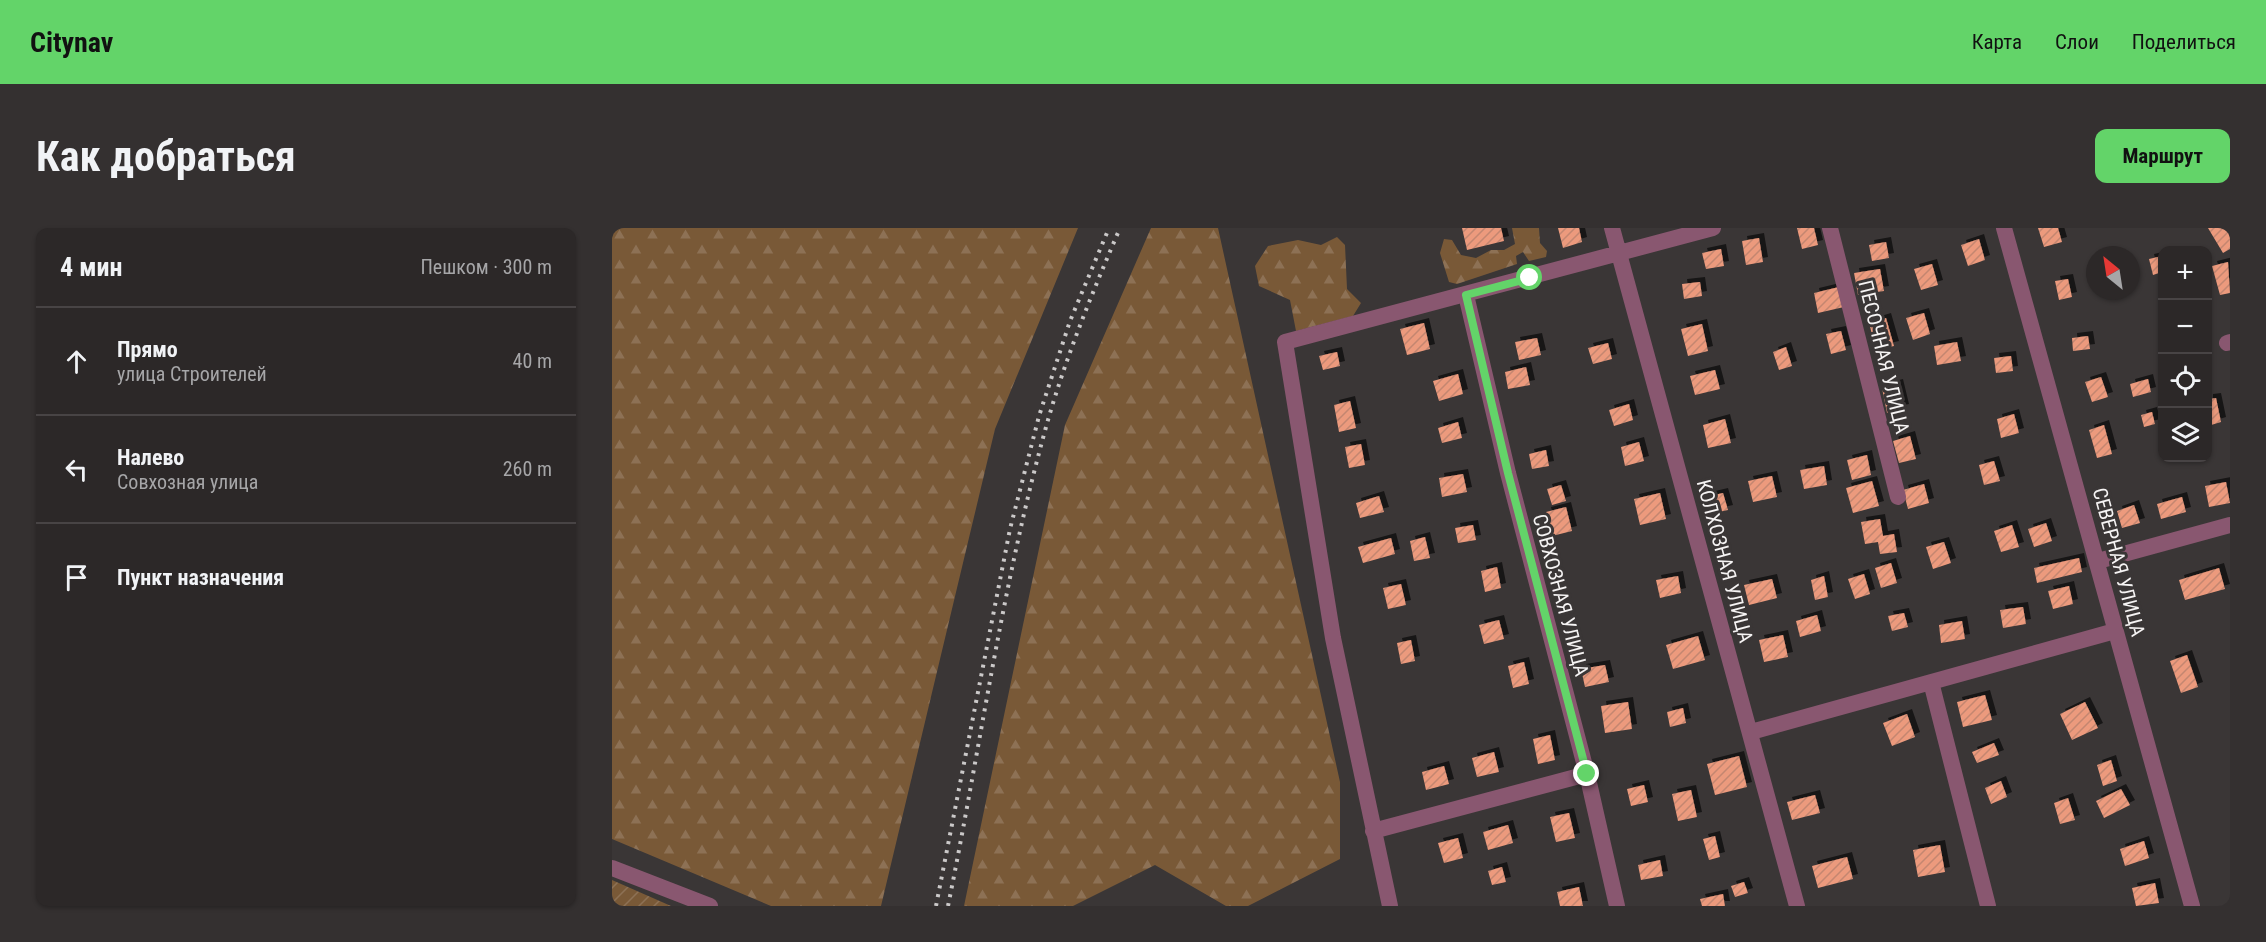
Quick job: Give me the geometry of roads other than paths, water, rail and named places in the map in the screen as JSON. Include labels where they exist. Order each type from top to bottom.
[{"type":"street","name":"КОЛХОЗНАЯ УЛИЦА","points":[[1612,228],[1797,906]]},
{"type":"street","points":[[1390,906],[1372,831],[1333,638],[1285,342],[1713,228]]},
{"type":"street","name":"ПЕСОЧНАЯ УЛИЦА","points":[[1830,228],[1898,497]]},
{"type":"street","name":"СЕВЕРНАЯ УЛИЦА","points":[[2004,228],[2192,906]]},
{"type":"street","name":"СОВХОЗНАЯ УЛИЦА","points":[[1466,295],[1508,473],[1587,774],[1617,906]]},
{"type":"street","points":[[2098,561],[2230,525]]},
{"type":"street","points":[[1751,732],[2115,631]]},
{"type":"street","points":[[1931,682],[1988,906]]},
{"type":"street","points":[[1372,831],[1587,774]]},
{"type":"street","points":[[612,868],[710,906]]},
{"type":"railway","points":[[936,906],[1010,529],[1039,416],[1070,321],[1109,228]]},
{"type":"railway","points":[[948,906],[1005,601],[1032,480],[1063,371],[1120,228]]}]
